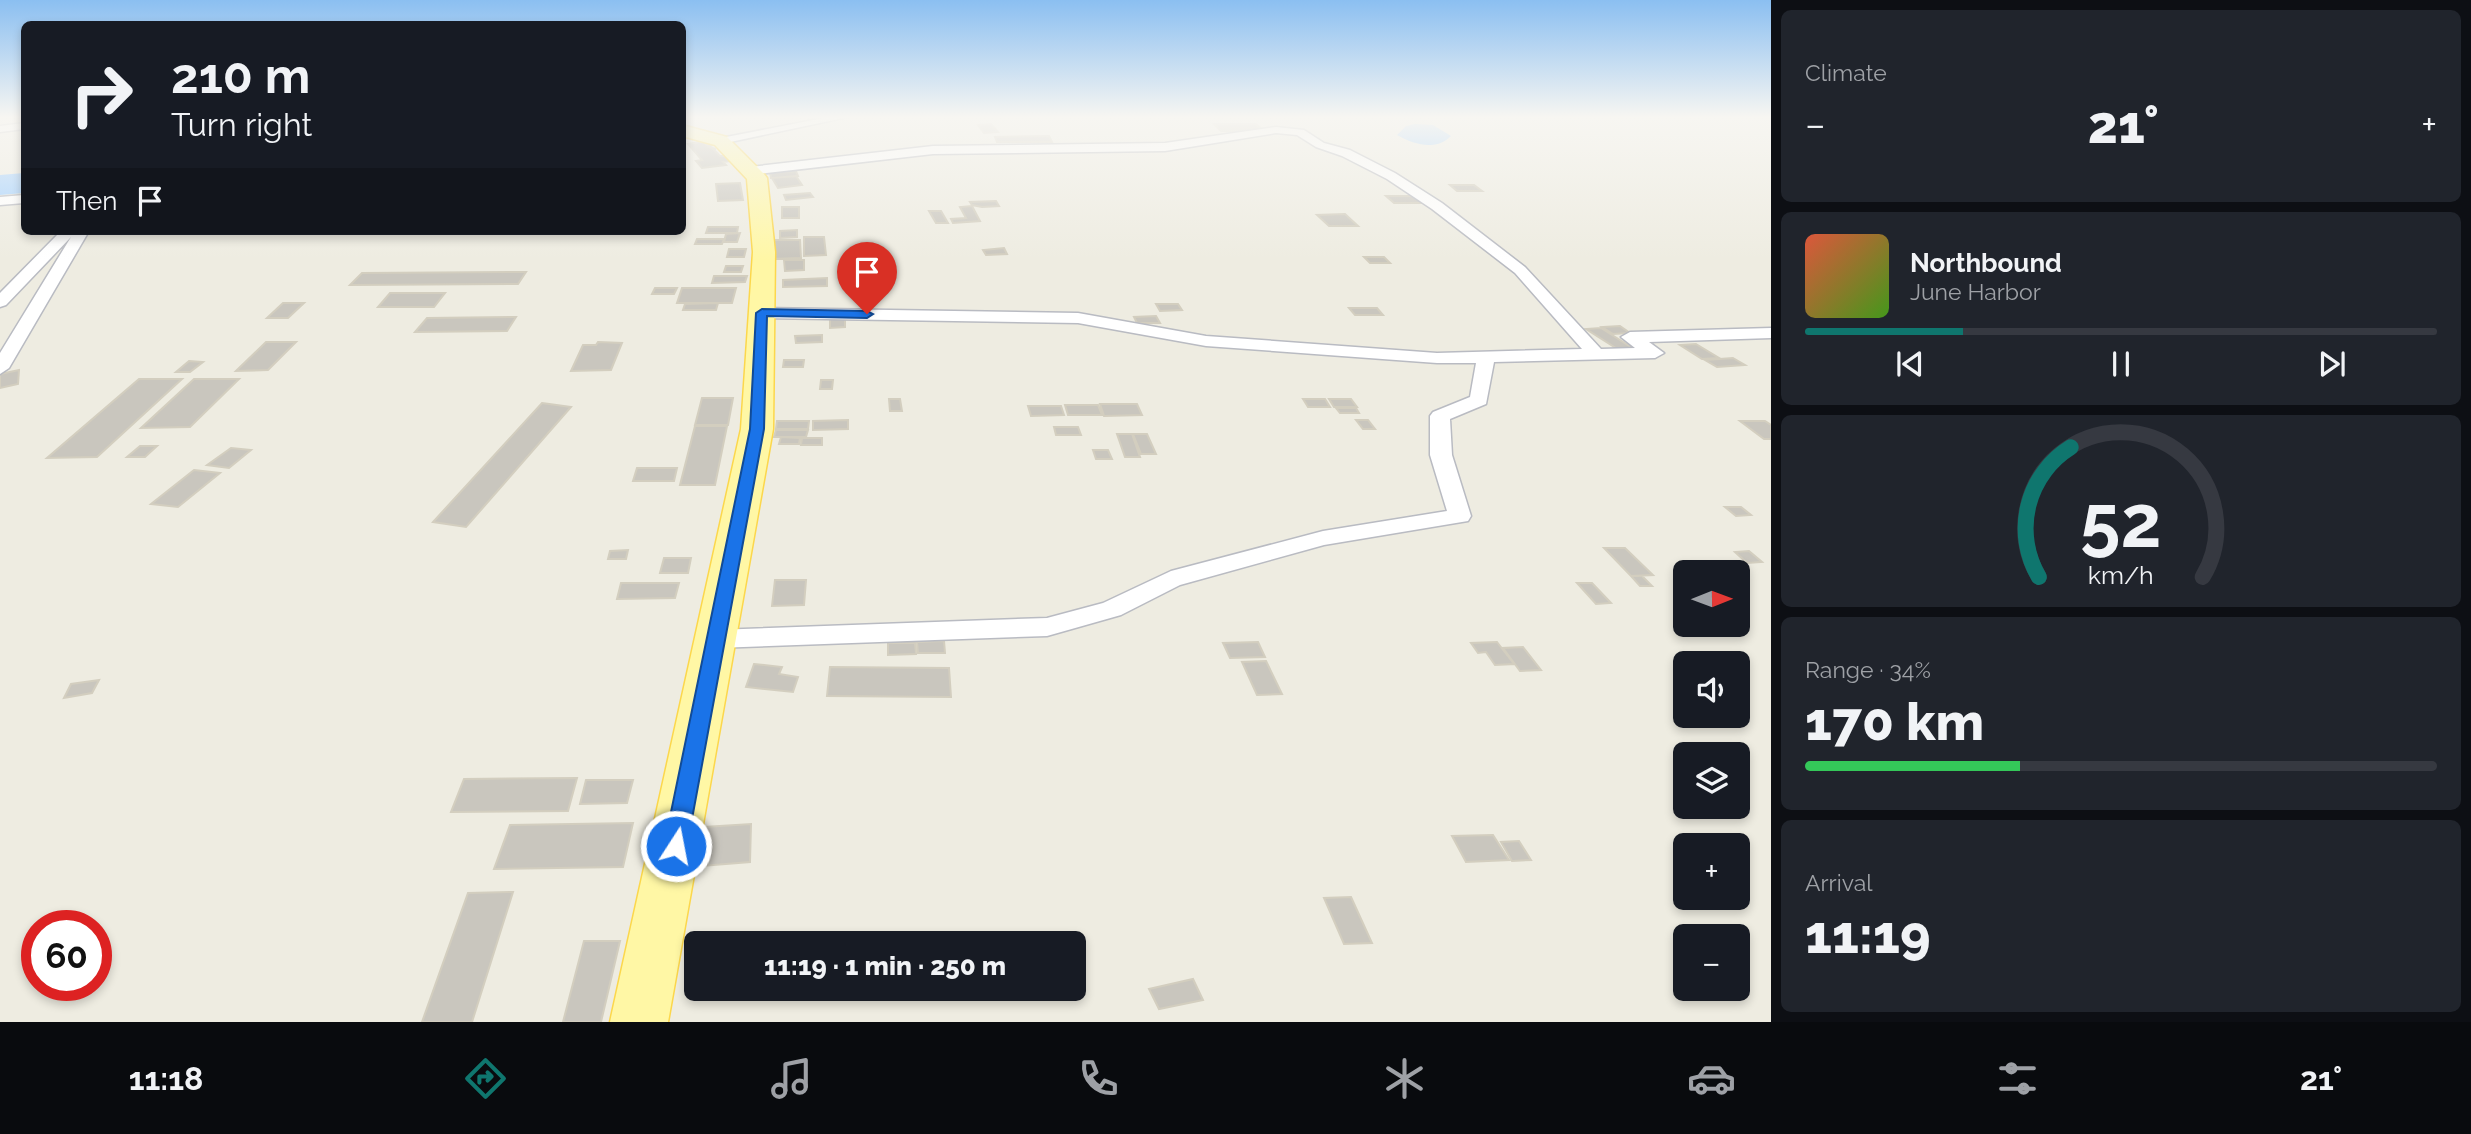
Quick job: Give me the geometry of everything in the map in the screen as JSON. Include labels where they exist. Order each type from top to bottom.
[{"type":"main road","points":[[639,1022],[757,429],[764,252],[757,178],[744,165]]},
{"type":"street","points":[[750,171],[805,165]]},
{"type":"street","points":[[1369,165],[1437,206],[1520,270],[1596,354]]},
{"type":"street","points":[[0,201],[21,199]]},
{"type":"street","points":[[0,302],[65,235]]},
{"type":"street","points":[[0,368],[80,235]]},
{"type":"street","points":[[762,313],[1078,318],[1206,341],[1437,358],[1655,353],[1630,337],[1771,333]]},
{"type":"street","points":[[716,639],[1047,627],[1112,609],[1171,579],[1310,542],[1460,516],[1441,455],[1440,416],[1479,400],[1486,357]]},
{"type":"water","points":[[21,173],[21,193],[0,195],[0,175]]},
{"type":"building","points":[[699,165],[726,165],[702,168]]},
{"type":"building","points":[[796,171],[798,176],[771,178],[770,173]]},
{"type":"building","points":[[796,176],[802,185],[778,188],[772,178]]},
{"type":"building","points":[[740,183],[743,200],[718,201],[716,184]]},
{"type":"building","points":[[1450,185],[1474,185],[1482,191],[1457,191]]},
{"type":"building","points":[[810,193],[813,197],[786,200],[784,195]]},
{"type":"building","points":[[1386,196],[1413,196],[1423,203],[1394,203]]},
{"type":"building","points":[[996,201],[999,206],[982,207],[970,202]]},
{"type":"building","points":[[972,206],[980,221],[953,223],[951,219],[966,218],[960,207]]},
{"type":"building","points":[[782,207],[799,207],[799,218],[782,218]]},
{"type":"building","points":[[929,211],[941,211],[948,223],[936,223]]},
{"type":"building","points":[[1345,214],[1358,226],[1329,226],[1317,215]]},
{"type":"building","points":[[708,227],[738,227],[737,233],[706,233]]},
{"type":"building","points":[[797,230],[797,237],[780,238],[780,231]]},
{"type":"building","points":[[740,233],[737,242],[724,242],[726,234]]},
{"type":"building","points":[[804,237],[824,237],[826,255],[804,256]]},
{"type":"building","points":[[697,239],[724,239],[722,244],[695,244]]},
{"type":"building","points":[[773,240],[800,240],[801,258],[772,259]]},
{"type":"building","points":[[1004,248],[1007,254],[986,255],[983,250]]},
{"type":"building","points":[[729,249],[746,249],[744,257],[727,257]]},
{"type":"building","points":[[1364,257],[1384,257],[1390,263],[1370,263]]},
{"type":"building","points":[[784,260],[804,260],[804,270],[785,271]]},
{"type":"building","points":[[726,266],[743,266],[741,272],[724,272]]},
{"type":"building","points":[[526,272],[518,284],[350,285],[362,273]]},
{"type":"building","points":[[714,276],[747,276],[745,282],[712,283]]},
{"type":"building","points":[[827,278],[827,286],[783,287],[783,280]]},
{"type":"building","points":[[655,288],[677,288],[674,294],[652,294]]},
{"type":"building","points":[[682,288],[736,288],[732,303],[677,303]]},
{"type":"building","points":[[390,293],[445,293],[434,307],[378,307]]},
{"type":"building","points":[[283,303],[304,303],[288,318],[267,318]]},
{"type":"building","points":[[718,303],[716,310],[683,310],[685,304]]},
{"type":"building","points":[[1156,304],[1178,304],[1182,310],[1160,311]]},
{"type":"building","points":[[1349,308],[1377,308],[1383,315],[1355,315]]},
{"type":"building","points":[[1156,316],[1160,323],[1137,323],[1134,317]]},
{"type":"building","points":[[516,317],[507,331],[415,332],[427,318]]},
{"type":"building","points":[[830,319],[845,319],[845,327],[830,328]]},
{"type":"building","points":[[1620,326],[1630,333],[1613,334],[1602,327]]},
{"type":"building","points":[[1601,328],[1634,349],[1619,350],[1586,329]]},
{"type":"building","points":[[822,335],[822,342],[796,343],[795,336]]},
{"type":"building","points":[[266,342],[296,342],[268,370],[236,371]]},
{"type":"building","points":[[598,342],[622,343],[611,370],[571,371],[583,345],[596,345]]},
{"type":"building","points":[[1696,344],[1719,358],[1702,359],[1680,345]]},
{"type":"building","points":[[1733,358],[1745,365],[1717,367],[1705,360]]},
{"type":"building","points":[[784,360],[804,360],[803,367],[783,367]]},
{"type":"building","points":[[189,361],[203,362],[190,372],[176,372]]},
{"type":"building","points":[[19,370],[18,384],[0,388],[0,374]]},
{"type":"building","points":[[139,379],[182,379],[97,457],[47,458]]},
{"type":"building","points":[[194,379],[239,379],[190,427],[141,428]]},
{"type":"building","points":[[821,380],[833,380],[832,389],[820,389]]},
{"type":"building","points":[[702,398],[733,398],[728,425],[695,425]]},
{"type":"building","points":[[889,399],[900,399],[902,411],[890,411]]},
{"type":"building","points":[[1303,399],[1325,399],[1330,407],[1308,407]]},
{"type":"building","points":[[1329,399],[1351,399],[1357,407],[1334,407]]},
{"type":"building","points":[[542,403],[571,407],[466,527],[433,522]]},
{"type":"building","points":[[1100,404],[1137,404],[1142,415],[1104,416]]},
{"type":"building","points":[[1065,405],[1098,405],[1102,415],[1068,415]]},
{"type":"building","points":[[1028,406],[1061,406],[1064,415],[1031,416]]},
{"type":"building","points":[[1336,408],[1356,408],[1359,413],[1340,413]]},
{"type":"building","points":[[848,420],[848,429],[813,430],[813,421]]},
{"type":"building","points":[[1356,420],[1368,420],[1375,429],[1363,429]]},
{"type":"building","points":[[777,421],[809,421],[808,429],[776,429]]},
{"type":"building","points":[[1740,421],[1765,421],[1771,425],[1771,439],[1764,439]]},
{"type":"building","points":[[695,426],[727,426],[715,485],[680,485]]},
{"type":"building","points":[[1054,427],[1078,427],[1081,435],[1056,435]]},
{"type":"building","points":[[776,430],[808,430],[806,437],[774,437]]},
{"type":"building","points":[[1117,434],[1132,434],[1140,457],[1125,457]]},
{"type":"building","points":[[1133,434],[1147,434],[1156,454],[1141,454]]},
{"type":"building","points":[[781,437],[800,438],[799,444],[779,444]]},
{"type":"building","points":[[802,438],[822,438],[822,445],[801,445]]},
{"type":"building","points":[[140,446],[157,446],[145,457],[127,457]]},
{"type":"building","points":[[231,448],[251,450],[229,468],[207,465]]},
{"type":"building","points":[[1093,450],[1108,450],[1112,459],[1096,459]]},
{"type":"building","points":[[637,468],[677,468],[674,481],[633,481]]},
{"type":"building","points":[[194,470],[220,473],[178,507],[151,504]]},
{"type":"building","points":[[1725,507],[1741,507],[1751,515],[1736,516]]},
{"type":"building","points":[[1604,548],[1625,548],[1653,575],[1631,576]]},
{"type":"building","points":[[628,550],[626,559],[608,559],[610,551]]},
{"type":"building","points":[[1749,551],[1762,562],[1750,563],[1750,560],[1744,560],[1735,552]]},
{"type":"building","points":[[664,558],[691,558],[688,573],[660,573]]},
{"type":"building","points":[[1631,576],[1642,576],[1652,586],[1640,586]]},
{"type":"building","points":[[775,580],[806,580],[804,605],[772,606]]},
{"type":"building","points":[[621,583],[679,583],[675,598],[617,599]]},
{"type":"building","points":[[1577,583],[1592,583],[1611,603],[1596,604]]},
{"type":"building","points":[[944,641],[945,653],[918,653],[917,642]]},
{"type":"building","points":[[1258,642],[1265,657],[1230,658],[1223,643]]},
{"type":"building","points":[[1497,642],[1514,664],[1495,665],[1486,652],[1478,653],[1471,643]]},
{"type":"building","points":[[888,643],[915,643],[916,654],[888,655]]},
{"type":"building","points":[[1523,647],[1541,670],[1520,671],[1503,648]]},
{"type":"building","points":[[1266,661],[1282,694],[1257,695],[1242,662]]},
{"type":"building","points":[[754,664],[782,667],[779,674],[798,677],[793,692],[746,687]]},
{"type":"building","points":[[830,667],[949,668],[951,697],[827,696]]},
{"type":"building","points":[[99,680],[92,693],[64,698],[71,684]]},
{"type":"building","points":[[577,778],[568,811],[451,812],[464,779]]},
{"type":"building","points":[[586,780],[633,780],[627,803],[580,804]]},
{"type":"building","points":[[633,823],[623,867],[494,869],[510,825]]},
{"type":"building","points":[[751,824],[750,862],[702,866],[704,827]]},
{"type":"building","points":[[1493,835],[1509,860],[1466,862],[1452,836]]},
{"type":"building","points":[[1519,841],[1531,860],[1512,861],[1501,842]]},
{"type":"building","points":[[513,892],[472,1022],[422,1022],[468,893]]},
{"type":"building","points":[[1351,897],[1372,943],[1344,944],[1324,898]]},
{"type":"building","points":[[584,941],[620,941],[601,1022],[563,1022]]},
{"type":"building","points":[[1193,979],[1203,1000],[1159,1009],[1149,989]]},
{"type":"route","points":[[676,846],[757,429],[762,313],[867,314]]}]
